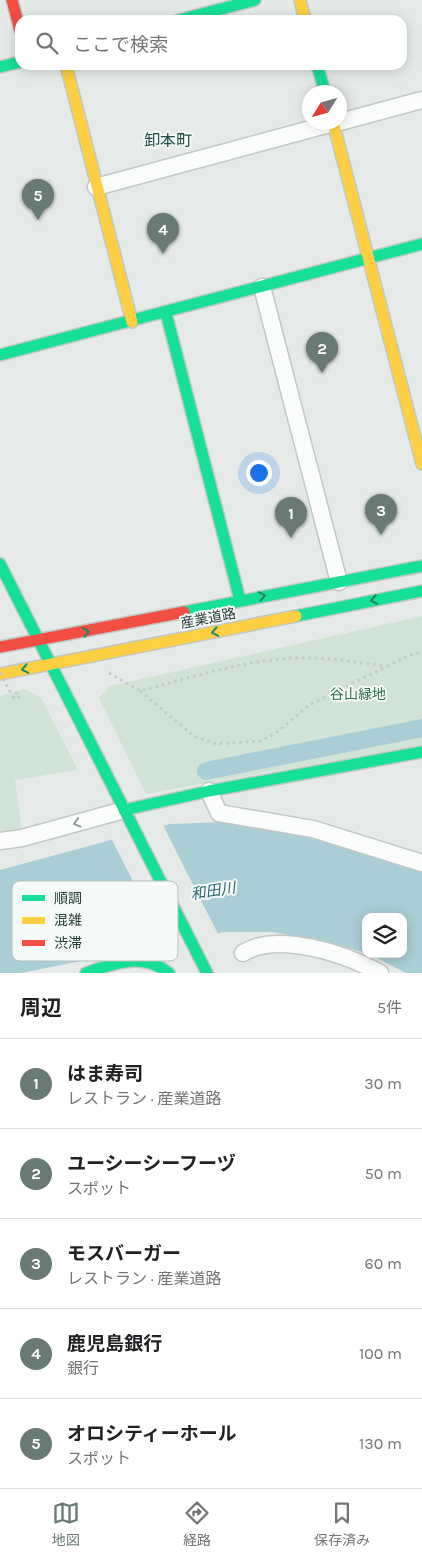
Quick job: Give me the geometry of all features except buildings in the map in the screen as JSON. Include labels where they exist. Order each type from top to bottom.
[{"type":"street","points":[[12,0],[16,15]]},
{"type":"street","points":[[197,15],[254,0]]},
{"type":"street","points":[[300,0],[304,15]]},
{"type":"street","points":[[182,4],[182,15]]},
{"type":"street","points":[[0,67],[15,63]]},
{"type":"street","points":[[67,70],[132,322]]},
{"type":"street","points":[[318,70],[323,85]]},
{"type":"street","points":[[347,120],[422,100]]},
{"type":"street","points":[[96,187],[310,130]]},
{"type":"street","points":[[338,130],[367,259],[422,464]]},
{"type":"street","points":[[0,355],[132,322],[422,244]]},
{"type":"street","points":[[262,287],[339,582]]},
{"type":"street","points":[[166,313],[240,600]]},
{"type":"street","points":[[0,564],[161,881]]},
{"type":"street","name":"産業道路","points":[[0,647],[422,566]]},
{"type":"street","name":"産業道路","points":[[0,674],[422,590]]},
{"type":"street","points":[[0,842],[22,838],[124,810],[209,791],[422,752]]},
{"type":"street","points":[[209,791],[219,813],[313,829],[422,863]]},
{"type":"street","points":[[178,914],[207,973]]},
{"type":"street","points":[[243,953],[265,944],[323,950],[380,973]]},
{"type":"street","points":[[86,973],[130,961]]},
{"type":"street","points":[[147,961],[152,962],[169,973]]},
{"type":"path","points":[[102,669],[140,691],[194,736],[216,744],[237,743],[261,741],[276,733],[309,705],[385,667],[422,652]]},
{"type":"path","points":[[140,691],[216,671],[281,659],[345,660],[385,667]]},
{"type":"path","points":[[0,674],[13,697],[16,700],[20,696],[16,691],[3,689]]},
{"type":"green space","name":"谷山緑地","points":[[422,616],[422,745],[146,794],[99,698],[110,686]]},
{"type":"green space","points":[[24,689],[41,698],[78,770],[15,780],[22,831],[0,835],[0,696]]},
{"type":"water","name":"和田川","points":[[221,822],[285,831],[413,867],[422,872],[422,973],[406,973],[377,958],[407,958],[407,913],[362,913],[362,952],[324,941],[272,932],[225,932],[178,941],[178,881],[12,881],[12,961],[81,961],[21,973],[0,973],[0,870],[170,824]]},
{"type":"pier","points":[[162,823],[219,936],[178,944],[178,881],[133,881],[111,838]]},
{"type":"waterway","points":[[206,771],[422,728]]},
{"type":"traffic: fast","points":[[198,15],[255,0]]},
{"type":"traffic: fast","points":[[0,67],[15,63]]},
{"type":"traffic: fast","points":[[318,70],[323,85]]},
{"type":"traffic: fast","points":[[0,355],[422,244]]},
{"type":"traffic: fast","points":[[166,313],[240,600]]},
{"type":"traffic: fast","points":[[0,564],[160,881]]},
{"type":"traffic: fast","points":[[184,612],[422,566]]},
{"type":"traffic: fast","points":[[296,616],[422,591]]},
{"type":"traffic: fast","points":[[124,810],[209,791],[422,752]]},
{"type":"traffic: fast","points":[[178,916],[207,973]]},
{"type":"traffic: fast","points":[[86,973],[128,961],[149,963],[169,973]]},
{"type":"traffic: slow","points":[[300,0],[304,15]]},
{"type":"traffic: slow","points":[[67,70],[132,322]]},
{"type":"traffic: slow","points":[[335,130],[422,464]]},
{"type":"traffic: slow","points":[[0,674],[296,616]]},
{"type":"traffic: jam","points":[[12,0],[16,15]]},
{"type":"traffic: jam","points":[[0,647],[184,612]]},
{"type":"place","name":"オロシティーホール","points":[[38,220]]},
{"type":"place","name":"鹿児島銀行","points":[[163,254]]},
{"type":"place","name":"ユーシーシーフーヅ","points":[[322,373]]},
{"type":"place","name":"モスバーガー","points":[[381,535]]},
{"type":"place","name":"はま寿司","points":[[291,538]]},
{"type":"district","name":"卸本町","points":[[168,140]]}]
